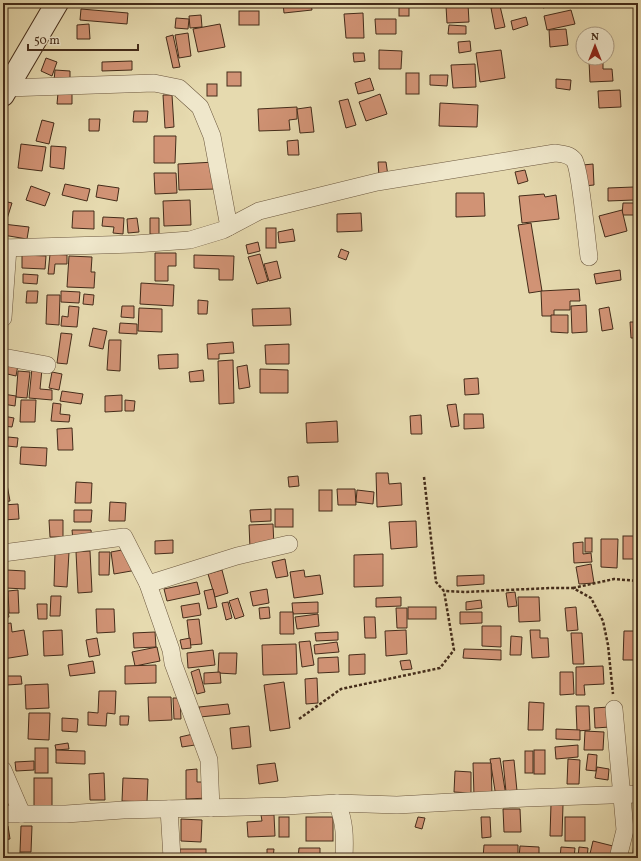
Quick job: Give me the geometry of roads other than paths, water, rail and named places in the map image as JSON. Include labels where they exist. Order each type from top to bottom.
[{"type":"street","points":[[5,92],[57,3]]},
{"type":"street","points":[[5,92],[154,83],[180,88],[200,107],[212,136],[229,227]]},
{"type":"street","points":[[3,318],[6,248],[190,240],[223,230],[259,211],[377,182],[555,153],[567,155],[575,161],[589,257]]},
{"type":"street","points":[[3,357],[47,364]]},
{"type":"street","points":[[3,553],[124,538],[148,584],[171,650],[173,663],[209,760],[211,808]]},
{"type":"street","points":[[148,584],[237,556],[289,544]]},
{"type":"street","points":[[614,709],[630,794],[626,830],[618,858]]},
{"type":"street","points":[[3,770],[22,814]]},
{"type":"street","points":[[3,814],[66,814],[123,810],[286,806],[337,803],[397,805],[630,794]]},
{"type":"street","points":[[337,803],[343,817],[345,833],[344,858]]},
{"type":"street","points":[[169,809],[172,858]]}]
